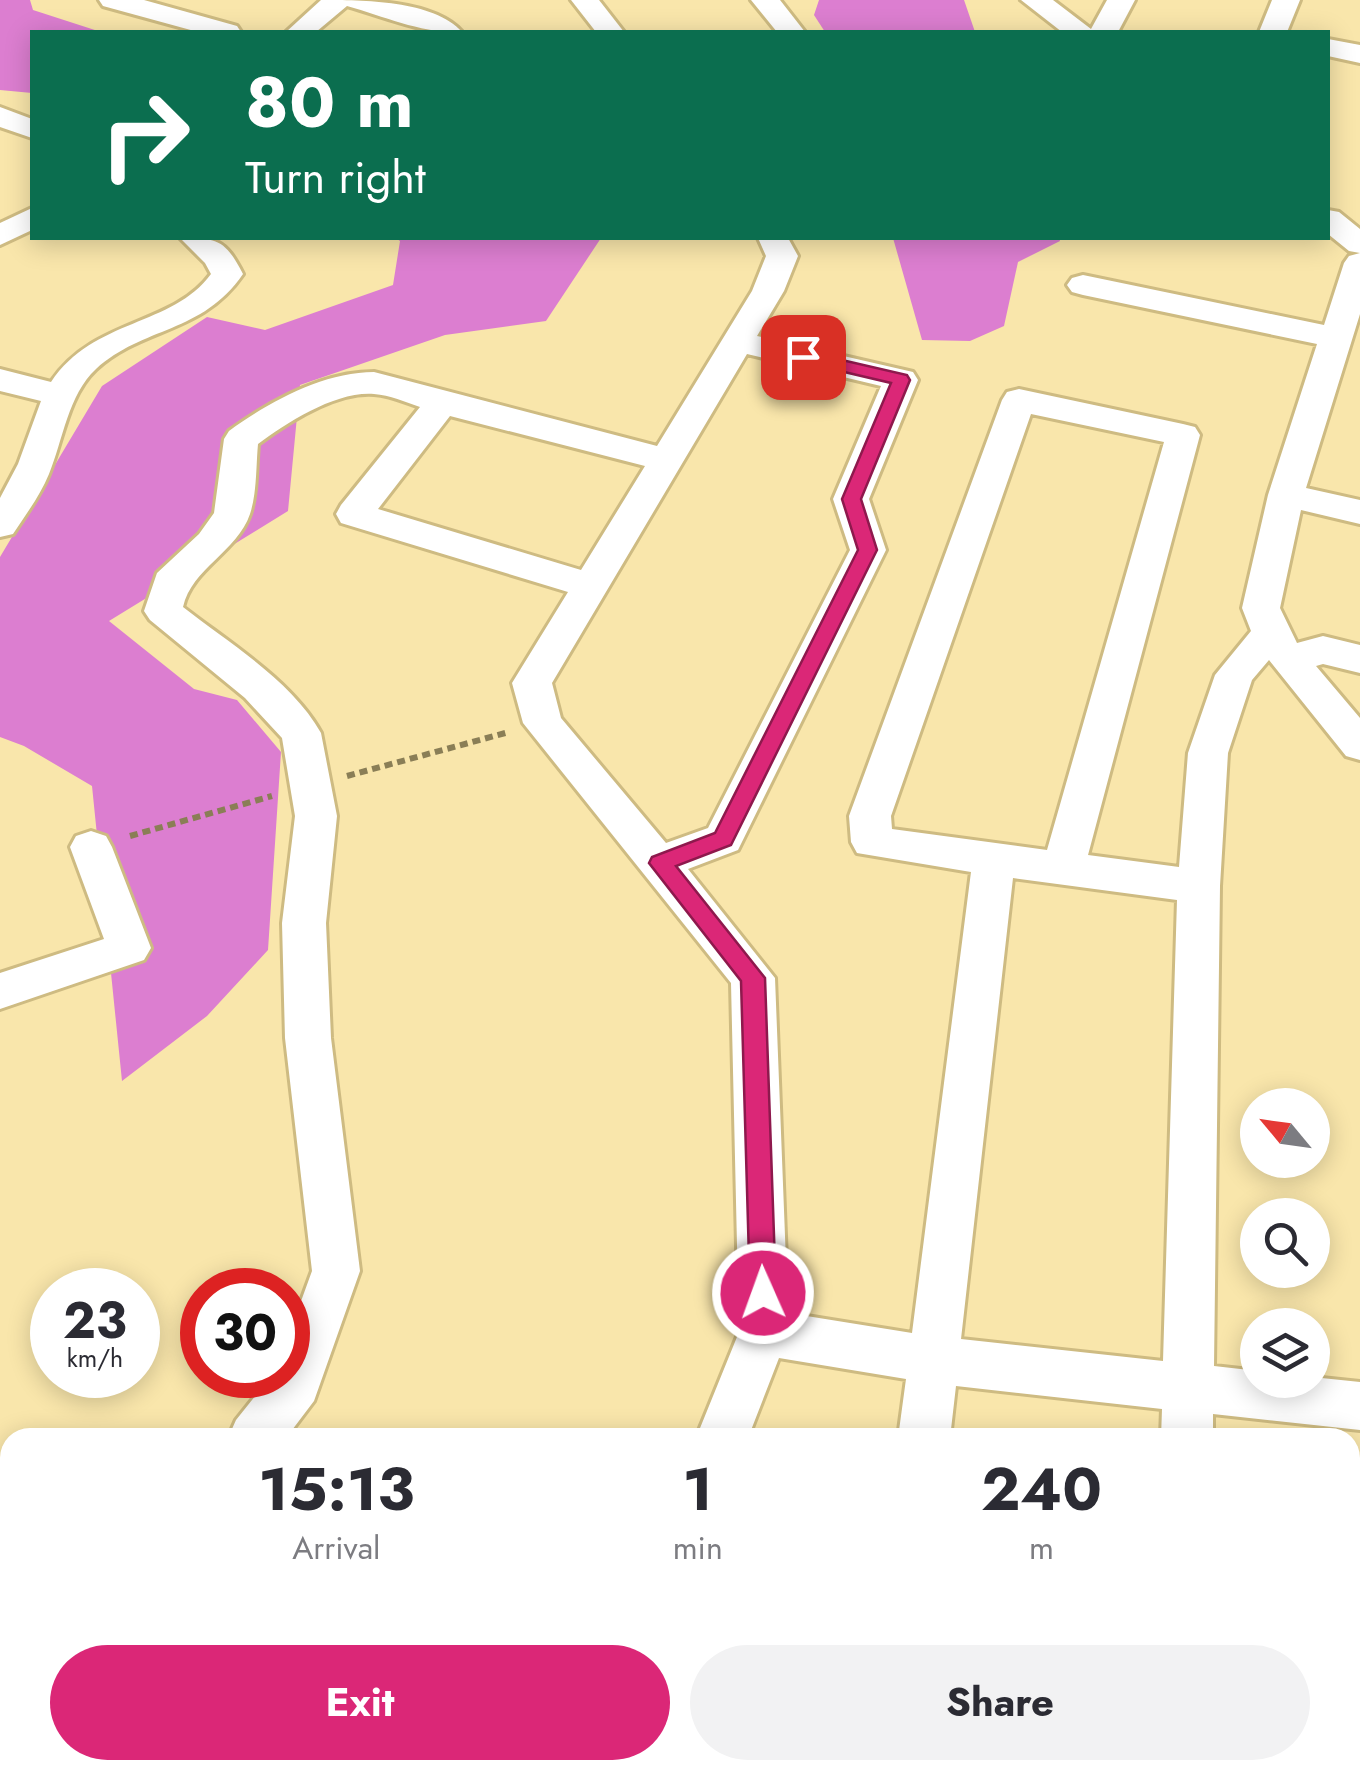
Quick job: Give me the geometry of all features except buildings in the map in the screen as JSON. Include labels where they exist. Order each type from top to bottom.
[{"type":"street","points":[[113,0],[218,30]]},
{"type":"street","points":[[181,21],[208,0]]},
{"type":"street","points":[[302,30],[338,0]]},
{"type":"street","points":[[356,0],[418,16],[444,30]]},
{"type":"street","points":[[585,0],[608,30]]},
{"type":"street","points":[[765,0],[789,30]]},
{"type":"street","points":[[1036,0],[1076,30]]},
{"type":"street","points":[[1105,30],[1121,0]]},
{"type":"street","points":[[1274,30],[1286,0]]},
{"type":"street","points":[[1330,48],[1360,54]]},
{"type":"street","points":[[0,236],[30,218]]},
{"type":"street","points":[[1330,221],[1360,244]]},
{"type":"street","points":[[0,525],[28,481],[60,395],[84,362],[218,292],[227,274],[219,258],[197,240]]},
{"type":"street","points":[[726,1428],[764,1332],[753,978],[543,722],[532,683],[768,291],[782,256],[774,240]]},
{"type":"street","points":[[1360,263],[1286,495],[1261,608],[1280,646],[1360,745]]},
{"type":"street","points":[[1083,285],[1336,338]]},
{"type":"street","points":[[660,863],[723,839],[868,550],[852,499],[901,380],[738,342]]},
{"type":"street","points":[[1,347],[1,380],[60,395]]},
{"type":"street","points":[[262,1428],[296,1384],[336,1271],[308,1038],[304,923],[316,816],[301,733],[260,688],[163,611],[170,582],[212,544],[232,514],[241,438],[262,422],[365,383],[410,391],[442,403],[668,460]]},
{"type":"street","points":[[1063,869],[1183,434],[1019,400],[870,816],[872,842],[994,860],[1063,869],[1199,886]]},
{"type":"street","points":[[442,403],[354,514],[590,586]]},
{"type":"street","points":[[1286,495],[1360,512]]},
{"type":"street","points":[[1187,1428],[1199,886],[1208,753],[1234,675],[1280,646],[1360,658]]},
{"type":"street","points":[[0,992],[129,948],[90,847]]},
{"type":"street","points":[[925,1428],[994,860]]},
{"type":"street","points":[[764,1332],[934,1360],[1360,1406]]},
{"type":"shaded area","points":[[0,0],[30,0],[33,10],[95,30],[30,30],[30,93],[0,90]]},
{"type":"shaded area","points":[[819,0],[964,0],[974,30],[824,30],[814,15]]},
{"type":"shaded area","points":[[600,240],[546,321],[445,335],[300,385],[288,511],[109,621],[194,689],[237,700],[281,752],[268,950],[207,1016],[122,1081],[92,786],[24,746],[0,737],[0,557],[102,386],[207,317],[265,330],[393,285],[400,241]]},
{"type":"shaded area","points":[[894,240],[1060,240],[1018,262],[1004,326],[970,341],[922,340]]},
{"type":"route","points":[[763,1293],[753,978],[660,863],[723,839],[868,550],[852,499],[901,380],[803,357]]}]
